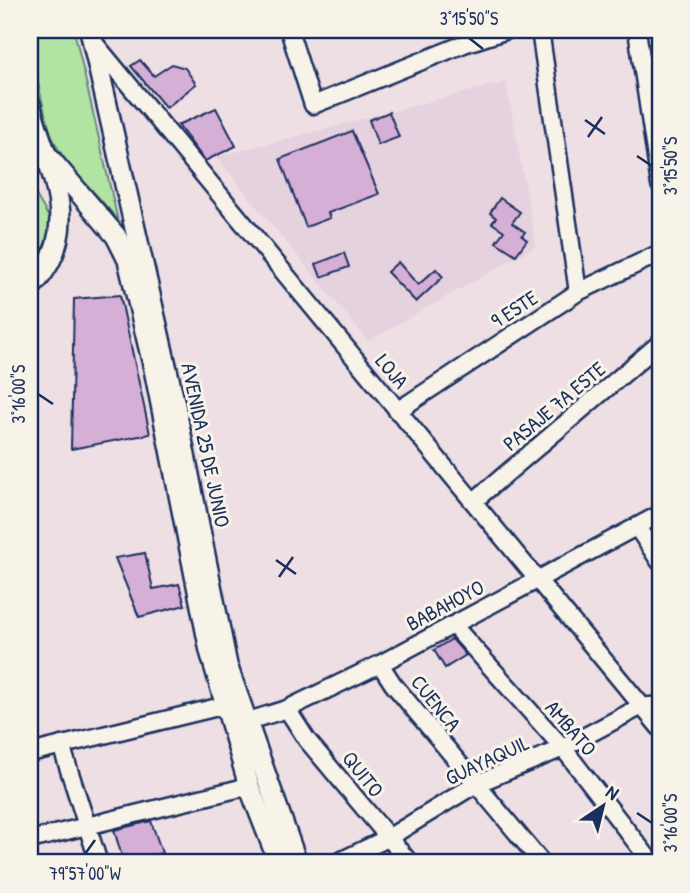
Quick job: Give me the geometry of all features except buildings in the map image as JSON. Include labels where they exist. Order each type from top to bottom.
[{"type":"main road","name":"AVENIDA 25 DE JUNIO","points":[[91,35],[175,405],[227,664],[245,722],[297,863]]},
{"type":"main road","points":[[30,104],[60,208],[62,231],[56,254],[30,288]]},
{"type":"main road","name":"AVENIDA 25 DE JUNIO","points":[[46,153],[116,236],[128,260],[154,369],[211,651],[249,786],[279,863]]},
{"type":"street","points":[[289,30],[313,105],[462,37],[508,30]]},
{"type":"street","points":[[540,30],[578,292]]},
{"type":"street","points":[[637,30],[660,185]]},
{"type":"street","name":"LOJA","points":[[91,35],[397,411],[539,579],[640,708],[660,728]]},
{"type":"street","name":"9 ESTE","points":[[397,411],[578,292],[660,253]]},
{"type":"street","name":"PASAJE 7A ESTE","points":[[474,501],[660,343]]},
{"type":"street","name":"BABAHOYO","points":[[245,722],[287,709],[380,663],[660,514]]},
{"type":"street","points":[[637,527],[660,562]]},
{"type":"street","name":"AMBATO","points":[[453,625],[563,748],[652,863]]},
{"type":"street","name":"CUENCA","points":[[380,663],[393,684],[542,863]]},
{"type":"street","points":[[30,753],[226,705]]},
{"type":"street","name":"GUAYAQUIL","points":[[336,863],[388,838],[476,784],[563,748],[640,708],[660,705]]},
{"type":"street","name":"QUITO","points":[[287,709],[307,740],[410,863]]},
{"type":"street","points":[[61,745],[99,863]]},
{"type":"street","points":[[30,841],[249,786]]},
{"type":"shaded area","points":[[506,82],[536,246],[368,341],[216,157]]},
{"type":"green space","points":[[30,30],[74,30],[118,221],[56,145],[41,97],[30,46]]},
{"type":"green space","points":[[30,185],[51,221],[45,251],[30,273]]}]
